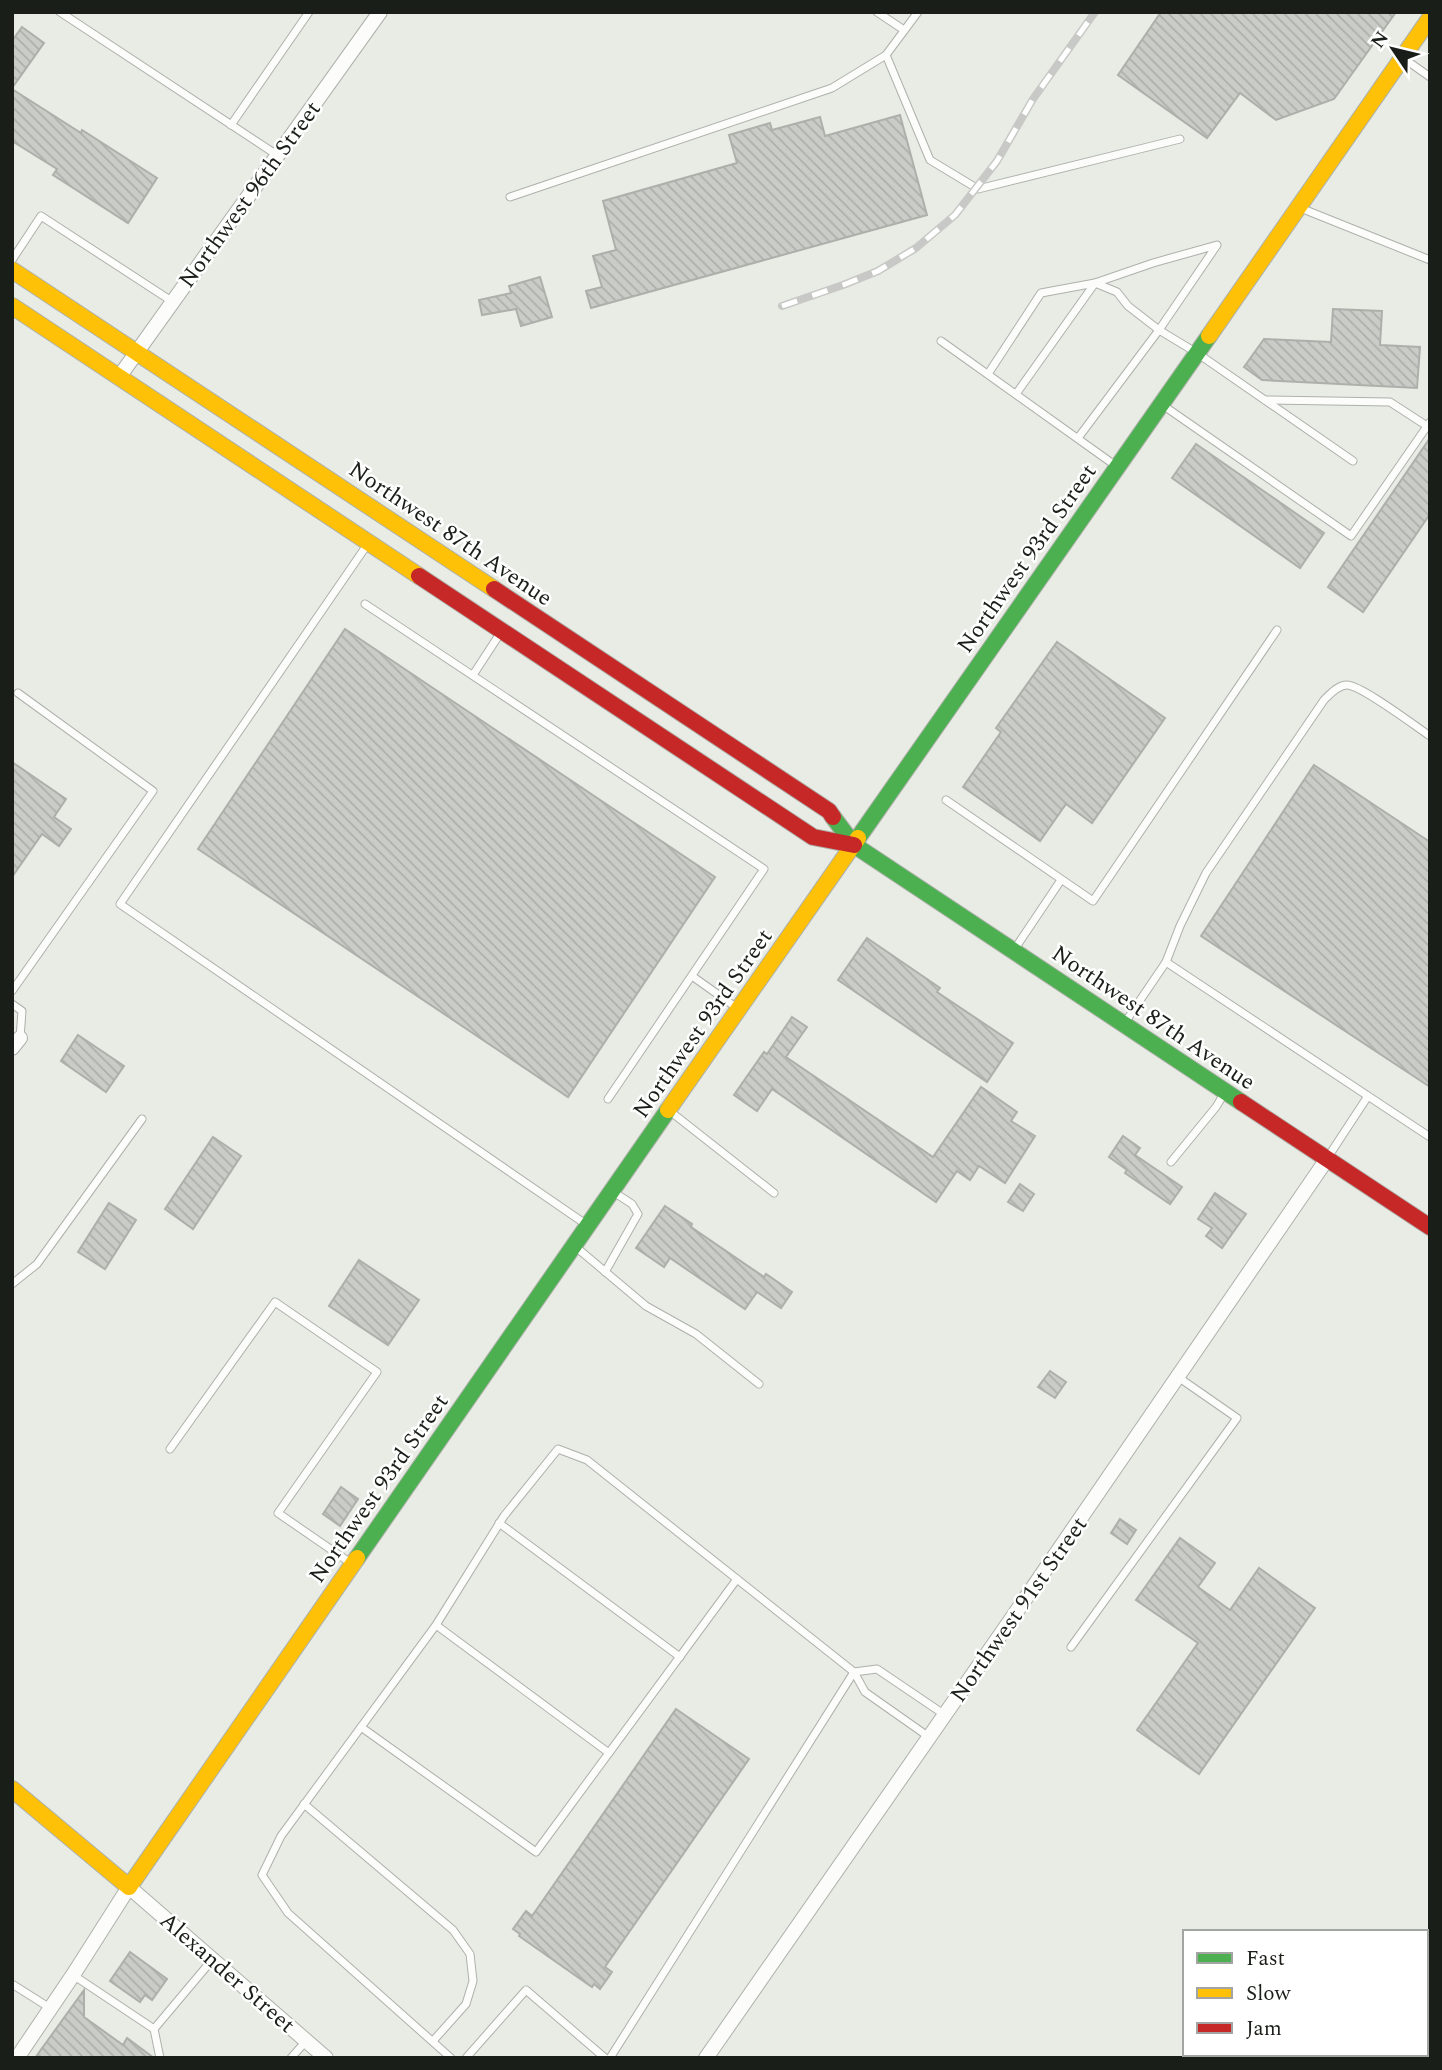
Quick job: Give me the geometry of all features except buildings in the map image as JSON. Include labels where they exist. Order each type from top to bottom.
[{"type":"main road","name":"Northwest 93rd Street","points":[[129,1887],[1430,18]]},
{"type":"main road","name":"Northwest 87th Avenue","points":[[12,270],[829,811],[854,845],[1430,1227]]},
{"type":"main road","name":"Northwest 87th Avenue","points":[[12,306],[813,837],[854,845]]},
{"type":"main road","points":[[12,1790],[129,1887]]},
{"type":"street","name":"Northwest 96th Street","points":[[119,377],[380,12]]},
{"type":"street","name":"Northwest 91st Street","points":[[706,2058],[1327,1159]]},
{"type":"street","name":"Alexander Street","points":[[129,1887],[326,2058]]},
{"type":"street","name":"Northwest 93rd Street","points":[[17,2058],[129,1887]]},
{"type":"lane","points":[[60,12],[277,155]]},
{"type":"lane","points":[[231,125],[309,12]]},
{"type":"lane","points":[[877,12],[904,30]]},
{"type":"lane","points":[[510,197],[832,88],[886,55],[918,12]]},
{"type":"lane","points":[[886,55],[930,160],[978,189],[1181,139]]},
{"type":"lane","points":[[1403,57],[1430,77]]},
{"type":"lane","points":[[1299,207],[1430,260]]},
{"type":"lane","points":[[12,260],[41,216],[173,302]]},
{"type":"lane","points":[[988,374],[1041,293],[1095,283],[1153,262],[1217,245],[1159,330],[1078,438]]},
{"type":"lane","points":[[1095,283],[1117,292],[1128,306],[1159,330],[1197,353],[1353,461]]},
{"type":"lane","points":[[1016,394],[1095,283]]},
{"type":"lane","points":[[941,341],[1117,466]]},
{"type":"lane","points":[[1160,404],[1351,536],[1428,424],[1390,402],[1265,400]]},
{"type":"lane","points":[[369,543],[120,904],[587,1226]]},
{"type":"lane","points":[[365,604],[764,869],[608,1099]]},
{"type":"lane","points":[[946,800],[1093,901],[1277,630]]},
{"type":"lane","points":[[473,675],[502,631]]},
{"type":"lane","points":[[1124,1024],[1166,962],[1206,873],[1324,700],[1336,689],[1348,685],[1361,689],[1430,736]]},
{"type":"lane","points":[[12,991],[153,791],[18,693]]},
{"type":"lane","points":[[1013,950],[1061,880]]},
{"type":"lane","points":[[1166,962],[1430,1137]]},
{"type":"lane","points":[[692,976],[739,1009]]},
{"type":"lane","points":[[12,1004],[22,1011],[16,1043]]},
{"type":"lane","points":[[1171,1163],[1225,1092]]},
{"type":"lane","points":[[1327,1159],[1368,1096]]},
{"type":"lane","points":[[668,1110],[774,1193]]},
{"type":"lane","points":[[12,1284],[37,1264],[142,1119]]},
{"type":"lane","points":[[605,1272],[638,1214],[632,1204],[612,1190]]},
{"type":"lane","points":[[574,1245],[646,1306],[696,1334],[759,1384]]},
{"type":"lane","points":[[170,1450],[275,1302],[377,1372],[278,1514],[353,1564]]},
{"type":"lane","points":[[1071,1647],[1237,1419],[1177,1376]]},
{"type":"lane","points":[[451,2058],[288,1913],[262,1875],[281,1836],[436,1625],[499,1523],[558,1449],[587,1460],[854,1672],[865,1692],[929,1737]]},
{"type":"lane","points":[[499,1523],[680,1657]]},
{"type":"lane","points":[[361,1727],[536,1852],[737,1580]]},
{"type":"lane","points":[[436,1625],[609,1753]]},
{"type":"lane","points":[[854,1672],[877,1669],[945,1715]]},
{"type":"lane","points":[[610,2058],[854,1672]]},
{"type":"lane","points":[[304,1804],[453,1930],[470,1954],[473,1980],[466,2004],[433,2041]]},
{"type":"lane","points":[[154,2029],[212,1959]]},
{"type":"lane","points":[[73,1975],[154,2029],[160,2058]]},
{"type":"lane","points":[[12,1984],[51,2008]]},
{"type":"lane","points":[[466,2058],[526,1990],[605,2058]]},
{"type":"lane","points":[[291,2058],[306,2040]]},
{"type":"railway","points":[[782,306],[878,271],[916,248],[955,215],[997,161],[1033,99],[1095,12]]},
{"type":"traffic: fast","points":[[858,838],[1209,336]]},
{"type":"traffic: fast","points":[[833,817],[854,845],[1241,1102]]},
{"type":"traffic: fast","points":[[357,1558],[668,1110]]},
{"type":"traffic: slow","points":[[1209,336],[1430,18]]},
{"type":"traffic: slow","points":[[12,270],[494,589]]},
{"type":"traffic: slow","points":[[12,306],[419,576]]},
{"type":"traffic: slow","points":[[668,1110],[858,838]]},
{"type":"traffic: slow","points":[[12,1789],[129,1887],[357,1558]]},
{"type":"traffic: jam","points":[[419,576],[813,837],[854,845]]},
{"type":"traffic: jam","points":[[494,589],[829,811],[833,817]]},
{"type":"traffic: jam","points":[[1241,1102],[1430,1227]]}]
